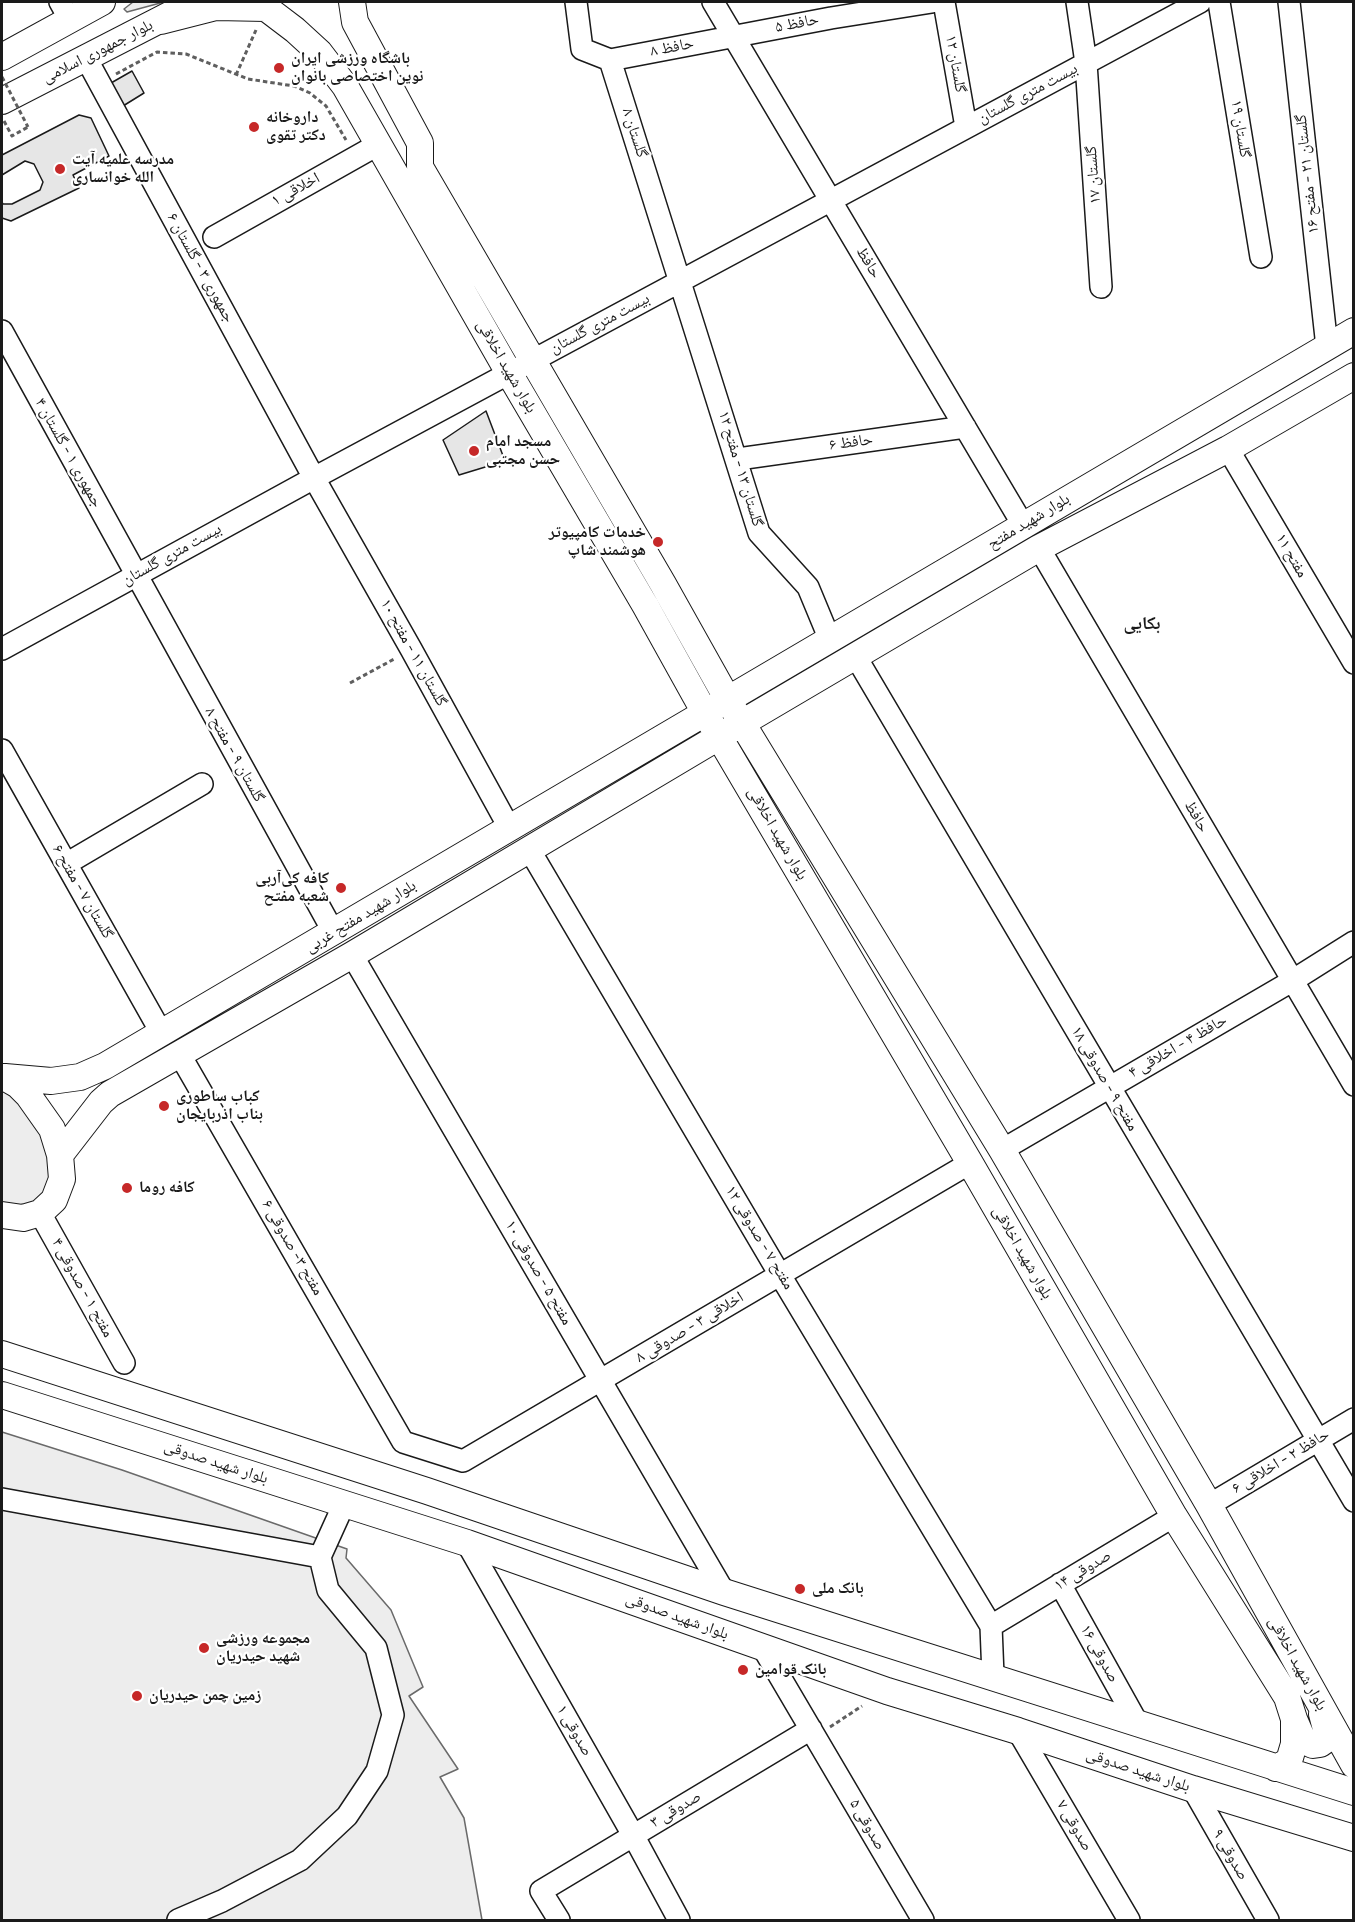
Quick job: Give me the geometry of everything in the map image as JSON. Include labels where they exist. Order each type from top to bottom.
[{"type":"main road","points":[[2,57],[65,11],[102,2]]},
{"type":"main road","name":"بلوار جمهوری اسلامی","points":[[2,101],[194,2]]},
{"type":"main road","name":"بلوار شهید اخلاقی","points":[[352,2],[355,21],[420,143],[420,167],[534,360],[728,700],[1002,1150],[1209,1505],[1353,1765]]},
{"type":"main road","points":[[160,21],[216,7],[266,8]]},
{"type":"main road","name":"بلوار شهید اخلاقی","points":[[266,8],[319,52],[345,86],[705,713],[1174,1515],[1287,1697],[1294,1719],[1294,1744],[1289,1761],[1276,1768]]},
{"type":"main road","name":"بلوار شهید مفتح","points":[[705,713],[1353,331]]},
{"type":"main road","name":"بلوار شهید مفتح","points":[[720,736],[1039,548],[1228,448],[1353,376]]},
{"type":"main road","points":[[761,681],[762,692],[766,698],[776,703]]},
{"type":"main road","name":"بلوار شهید مفتح غربی","points":[[3,1076],[51,1081],[80,1077],[105,1066],[705,713]]},
{"type":"main road","points":[[672,733],[684,747],[685,757]]},
{"type":"main road","name":"بلوار شهید مفتح غربی","points":[[60,1155],[105,1098],[352,955],[720,736]]},
{"type":"main road","points":[[2,1215],[22,1218],[40,1213],[54,1200],[62,1179],[60,1155],[52,1129],[28,1095],[18,1085],[3,1076]]},
{"type":"main road","points":[[2,1354],[428,1491],[724,1592],[1353,1792]]},
{"type":"main road","name":"بلوار شهید صدوقی","points":[[2,1395],[466,1543],[886,1691],[1353,1838]]},
{"type":"main road","points":[[1294,1719],[1303,1740],[1313,1745],[1320,1744],[1327,1739],[1320,1706]]},
{"type":"street","points":[[576,2],[582,49],[610,60]]},
{"type":"street","name":"حافظ","points":[[713,2],[1023,525]]},
{"type":"street","name":"حافظ ۵","points":[[734,36],[829,10],[932,2]]},
{"type":"street","name":"گلستان ۱۲","points":[[944,2],[966,127]]},
{"type":"street","name":"گلستان ۱۷","points":[[1077,2],[1086,63],[1101,287]]},
{"type":"street","name":"بیست متری گلستان","points":[[2,649],[314,478],[1200,2]]},
{"type":"street","name":"گلستان ۱۹","points":[[1219,2],[1261,257]]},
{"type":"street","name":"گلستان ۲۱ - مفتح ۱۶","points":[[1289,2],[1328,347]]},
{"type":"street","name":"حافظ ۸","points":[[610,60],[734,36]]},
{"type":"street","name":"جمهوری ۳ - گلستان ۶","points":[[86,58],[314,478]]},
{"type":"street","name":"گلستان ۸","points":[[610,60],[681,281]]},
{"type":"street","name":"اخلاقی ۱","points":[[214,237],[379,144]]},
{"type":"street","name":"گلستان ۱۳ - مفتح ۱۲","points":[[681,281],[738,459],[759,533],[808,587],[830,640]]},
{"type":"street","name":"جمهوری ۱ - گلستان ۴","points":[[2,331],[135,576]]},
{"type":"street","name":"حافظ ۶","points":[[738,459],[965,427]]},
{"type":"street","name":"مفتح ۱۱","points":[[1228,448],[1353,663]]},
{"type":"street","name":"گلستان ۱۱ - مفتح ۱۰","points":[[314,478],[510,829]]},
{"type":"street","name":"حافظ","points":[[1039,548],[1353,1085]]},
{"type":"street","name":"گلستان ۹ - مفتح ۸","points":[[135,576],[333,933]]},
{"type":"street","name":"مفتح ۹ - صدوقی ۱۸","points":[[856,657],[1353,1502]]},
{"type":"street","name":"گلستان ۷ - مفتح ۶","points":[[2,750],[162,1034]]},
{"type":"street","points":[[66,864],[202,784]]},
{"type":"street","name":"مفتح ۷ - صدوقی ۱۲","points":[[529,849],[780,1275],[991,1626]]},
{"type":"street","name":"حافظ ۴ - اخلاقی ۴","points":[[1002,1150],[1292,981],[1353,942]]},
{"type":"street","name":"مفتح ۵ - صدوقی ۱۰","points":[[352,955],[724,1592]]},
{"type":"street","name":"مفتح ۳- صدوقی ۶","points":[[180,1055],[403,1442]]},
{"type":"street","name":"اخلاقی ۳ - صدوقی ۸","points":[[403,1442],[463,1461],[970,1163]]},
{"type":"street","name":"مفتح ۱ - صدوقی ۴","points":[[40,1213],[124,1363]]},
{"type":"street","name":"حافظ ۲ - اخلاقی ۶","points":[[1209,1505],[1353,1419]]},
{"type":"street","points":[[2,1499],[320,1557]]},
{"type":"street","points":[[178,1920],[222,1901],[300,1860],[346,1816],[377,1771],[393,1715],[376,1648],[328,1590],[320,1557],[344,1504]]},
{"type":"street","name":"صدوقی ۱۴","points":[[991,1626],[1174,1515]]},
{"type":"street","name":"صدوقی ۱","points":[[466,1543],[679,1920]]},
{"type":"street","name":"صدوقی ۱۶","points":[[1060,1584],[1138,1724]]},
{"type":"street","points":[[991,1626],[993,1676]]},
{"type":"street","name":"صدوقی ۵","points":[[763,1648],[923,1920]]},
{"type":"street","name":"صدوقی ۷","points":[[1018,1731],[1129,1920]]},
{"type":"street","name":"صدوقی ۳","points":[[559,1920],[541,1891],[633,1835],[813,1733]]},
{"type":"street","name":"صدوقی ۹","points":[[1193,1789],[1268,1920]]},
{"type":"path","points":[[236,75],[266,8]]},
{"type":"path","points":[[99,82],[157,52],[186,54],[248,79],[294,86],[310,93],[326,106],[356,157]]},
{"type":"path","points":[[2,77],[28,128],[12,136],[2,117]]},
{"type":"path","points":[[350,683],[411,649]]},
{"type":"path","points":[[813,1733],[886,1691]]},
{"type":"shaded area","points":[[133,2],[164,2],[127,12],[124,9]]},
{"type":"shaded area","points":[[2,1084],[37,1121],[55,1176],[37,1206],[2,1208]]},
{"type":"shaded area","name":"مجموعه ورزشی شهید حیدریان","points":[[2,1432],[122,1470],[347,1549],[346,1558],[391,1610],[423,1687],[409,1696],[458,1769],[440,1777],[464,1818],[482,1920],[2,1920]]},
{"type":"building","points":[[132,71],[144,93],[123,106],[111,83]]},
{"type":"building","name":"مدرسه علمیه آیت الله خوانساری","points":[[79,115],[91,118],[109,156],[73,175],[79,188],[11,221],[2,218],[2,202],[12,204],[40,190],[43,182],[34,164],[25,161],[2,175],[2,155]]},
{"type":"building","name":"مسجد امام حسن مجتبی","points":[[486,411],[505,461],[459,475],[443,440]]},
{"type":"place","name":"باشگاه ورزشی ایران نوین اختصاصی بانوان","points":[[279,68]]},
{"type":"place","name":"داروخانه دکتر تقوی","points":[[254,127]]},
{"type":"place","name":"مدرسه علمیه آیت الله خوانساری","points":[[60,169]]},
{"type":"place","name":"مسجد امام حسن مجتبی","points":[[474,451]]},
{"type":"place","name":"خدمات کامپیوتر هوشمند شاپ","points":[[658,542]]},
{"type":"place","name":"کافه کی‌آربی شعبه مفتح","points":[[341,888]]},
{"type":"place","name":"کباب ساطوری بناب اذربایجان","points":[[164,1106]]},
{"type":"place","name":"کافه روما","points":[[127,1188]]},
{"type":"place","name":"بانک ملی","points":[[800,1589]]},
{"type":"place","name":"مجموعه ورزشی شهید حیدریان","points":[[204,1648]]},
{"type":"place","name":"بانک قوامین","points":[[743,1670]]},
{"type":"place","name":"زمین چمن حیدریان","points":[[137,1696]]},
{"type":"district","name":"بکایی","points":[[1142,625]]}]
